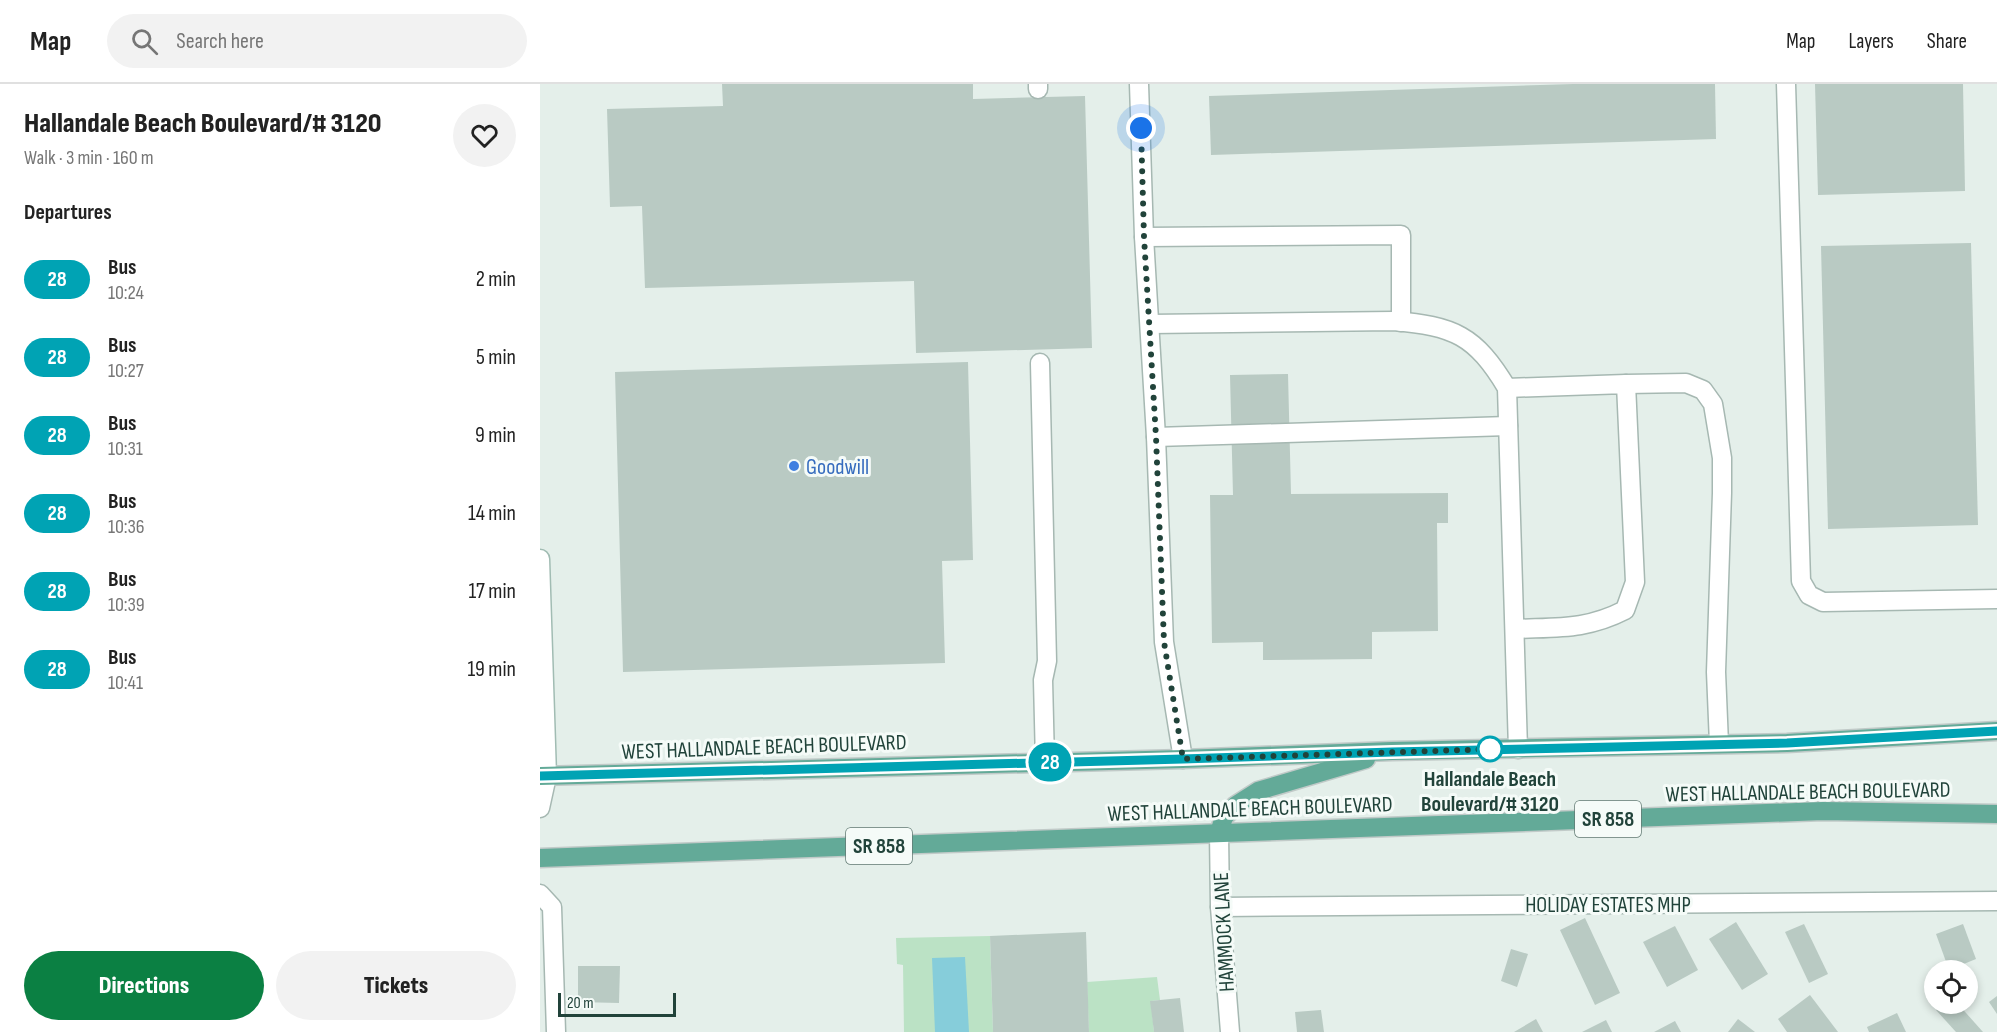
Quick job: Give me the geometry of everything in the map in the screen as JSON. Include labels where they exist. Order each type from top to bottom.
[{"type":"main road","name":"WEST HALLANDALE BEACH BOULEVARD","points":[[544,776],[1787,743],[1997,730]]},
{"type":"main road","points":[[1219,833],[1224,817],[1236,805],[1258,791],[1392,752]]},
{"type":"main road","name":"WEST HALLANDALE BEACH BOULEVARD","points":[[540,858],[1823,811],[1997,814]]},
{"type":"street","points":[[1139,84],[1144,237],[1156,437],[1164,642],[1183,759]]},
{"type":"street","points":[[1786,84],[1802,580],[1809,595],[1823,602],[1997,599]]},
{"type":"street","points":[[1144,237],[1401,235],[1401,322]]},
{"type":"street","points":[[1150,324],[1401,322],[1426,324],[1449,331],[1471,342],[1491,362],[1507,388],[1518,749]]},
{"type":"street","points":[[1040,363],[1047,661],[1043,680],[1046,762]]},
{"type":"street","points":[[1507,388],[1686,383],[1703,390],[1713,404],[1722,458],[1716,672],[1719,744]]},
{"type":"street","points":[[1515,629],[1583,626],[1606,620],[1625,610],[1635,582],[1626,384]]},
{"type":"street","points":[[1156,437],[1508,426]]},
{"type":"street","points":[[540,560],[544,776],[540,808]]},
{"type":"street","name":"HAMMOCK LANE","points":[[1219,833],[1220,907],[1230,1032]]},
{"type":"street","points":[[540,894],[552,907],[556,1032]]},
{"type":"street","name":"HOLIDAY ESTATES MHP","points":[[1220,907],[1997,901]]},
{"type":"green space","points":[[990,936],[993,1032],[904,1032],[903,965],[897,964],[896,938]]},
{"type":"green space","points":[[1157,977],[1160,1000],[1151,1001],[1154,1032],[1089,1032],[1087,982]]},
{"type":"water","points":[[965,957],[969,1032],[935,1032],[932,958]]},
{"type":"building","points":[[722,84],[973,84],[973,99],[1085,96],[1092,348],[916,353],[914,281],[645,288],[642,206],[610,207],[607,109],[723,106]]},
{"type":"building","points":[[1573,84],[1715,84],[1716,139],[1211,155],[1209,96]]},
{"type":"building","points":[[1815,84],[1963,84],[1965,191],[1818,195]]},
{"type":"building","points":[[1971,243],[1978,525],[1828,529],[1821,246]]},
{"type":"building","name":"Goodwill","points":[[968,362],[973,560],[942,561],[945,663],[623,672],[615,372]]},
{"type":"building","points":[[1288,374],[1291,494],[1448,493],[1448,523],[1437,523],[1438,631],[1372,632],[1372,659],[1263,660],[1263,642],[1212,643],[1210,495],[1233,495],[1230,375]]},
{"type":"building","points":[[1585,918],[1620,993],[1595,1005],[1560,930]]},
{"type":"building","points":[[1736,922],[1768,974],[1742,990],[1709,939]]},
{"type":"building","points":[[1804,924],[1828,974],[1809,983],[1785,932]]},
{"type":"building","points":[[1963,924],[1976,959],[1945,960],[1936,934]]},
{"type":"building","points":[[1675,926],[1698,970],[1667,987],[1643,942]]},
{"type":"building","points":[[1086,932],[1089,1032],[993,1032],[990,936]]},
{"type":"building","points":[[1511,949],[1528,954],[1517,987],[1501,981]]},
{"type":"building","points":[[578,966],[620,966],[619,1003],[578,1002]]},
{"type":"building","points":[[1810,995],[1838,1032],[1787,1032],[1778,1019]]},
{"type":"building","points":[[1997,996],[1997,1014],[1989,1002]]},
{"type":"building","points":[[1180,998],[1184,1032],[1154,1032],[1150,1001]]},
{"type":"building","points":[[1321,1010],[1324,1032],[1297,1032],[1295,1012]]},
{"type":"building","points":[[1897,1013],[1906,1032],[1869,1032],[1867,1027]]},
{"type":"building","points":[[1940,1014],[1967,1014],[1983,1032],[1956,1032]]},
{"type":"building","points":[[1536,1019],[1543,1032],[1514,1032]]},
{"type":"building","points":[[1738,1019],[1755,1032],[1728,1032]]},
{"type":"building","points":[[1606,1020],[1612,1032],[1582,1032]]},
{"type":"building","points":[[1675,1021],[1681,1032],[1654,1032]]},
{"type":"bus line","name":"28","points":[[540,776],[1787,743],[1997,731]]},
{"type":"place","name":"Goodwill","points":[[794,466]]},
{"type":"place","name":"Hallandale Beach Boulevard/# 3120","points":[[1490,749]]},
{"type":"route","points":[[1141,128],[1144,237],[1156,437],[1164,642],[1183,759],[1497,749],[1490,749]]}]
